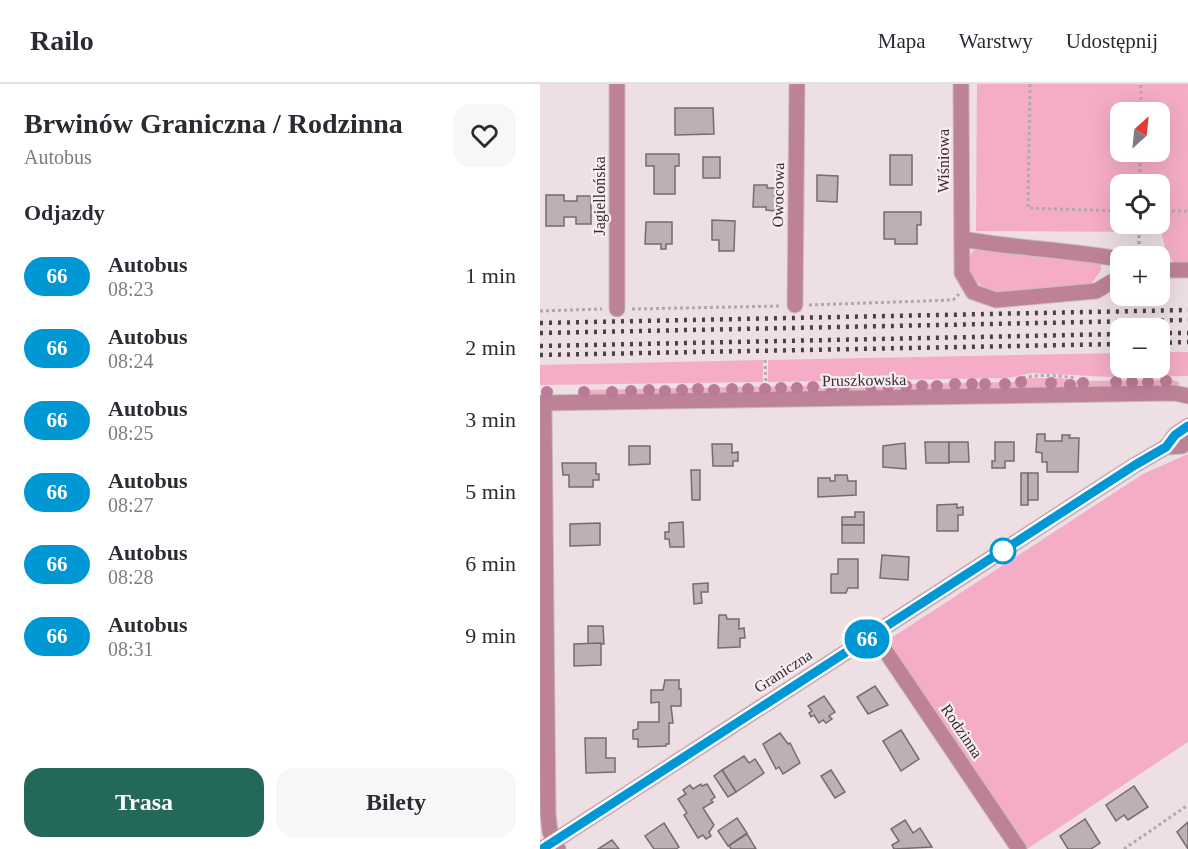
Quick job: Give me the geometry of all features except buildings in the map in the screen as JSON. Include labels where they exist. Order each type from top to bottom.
[{"type":"street","name":"Jagiellońska","points":[[616,309],[617,84]]},
{"type":"street","name":"Owocowa","points":[[795,306],[797,84]]},
{"type":"street","name":"Wiśniowa","points":[[961,84],[962,273],[968,284]]},
{"type":"street","points":[[962,239],[992,244],[1060,249],[1110,257]]},
{"type":"street","points":[[1170,270],[1188,270]]},
{"type":"street","points":[[968,284],[973,292],[996,300],[1096,291],[1110,283]]},
{"type":"street","name":"Pruszkowska","points":[[542,403],[1174,393],[1188,396]]},
{"type":"street","points":[[542,403],[548,814],[552,846]]},
{"type":"street","name":"Graniczna","points":[[552,846],[874,634],[1166,447],[1175,435],[1188,426]]},
{"type":"street","name":"Graniczna","points":[[1166,447],[1182,446],[1188,442]]},
{"type":"street","name":"Rodzinna","points":[[874,634],[1019,849]]},
{"type":"path","points":[[1030,84],[1028,208],[1110,210]]},
{"type":"path","points":[[1141,84],[1141,102]]},
{"type":"path","points":[[1170,211],[1188,211]]},
{"type":"path","points":[[540,311],[953,300],[968,284]]},
{"type":"path","points":[[765,360],[766,384]]},
{"type":"path","points":[[1124,849],[1188,805]]},
{"type":"shaded area","points":[[977,84],[1188,84],[1188,266],[1180,265],[1171,259],[1170,246],[1165,246],[1162,234],[1170,234],[1170,174],[1110,174],[1110,232],[976,231]]},
{"type":"shaded area","points":[[974,250],[1029,251],[1095,259],[1101,265],[1101,270],[1092,283],[1080,289],[997,294],[984,287],[969,271],[969,257]]},
{"type":"shaded area","points":[[1170,352],[1188,352],[1188,376],[1170,376]]},
{"type":"shaded area","points":[[1110,353],[1110,377],[1032,373],[1008,378],[768,382],[768,360]]},
{"type":"shaded area","points":[[763,360],[763,382],[540,385],[540,365]]},
{"type":"shaded area","points":[[1030,378],[1080,381],[1173,380],[1179,382],[1179,387],[576,396],[582,390],[1013,382]]},
{"type":"shaded area","points":[[1188,454],[1188,742],[1027,849],[885,642],[1143,474]]},
{"type":"railway","points":[[540,323],[1188,310]]},
{"type":"railway","points":[[540,333],[1188,320]]},
{"type":"railway","points":[[1170,333],[1188,333]]},
{"type":"railway","points":[[540,346],[1110,334]]},
{"type":"railway","points":[[1170,343],[1188,342]]},
{"type":"railway","points":[[540,355],[1110,344]]},
{"type":"bus line","name":"66","points":[[542,849],[1166,447],[1175,435],[1188,426]]}]
